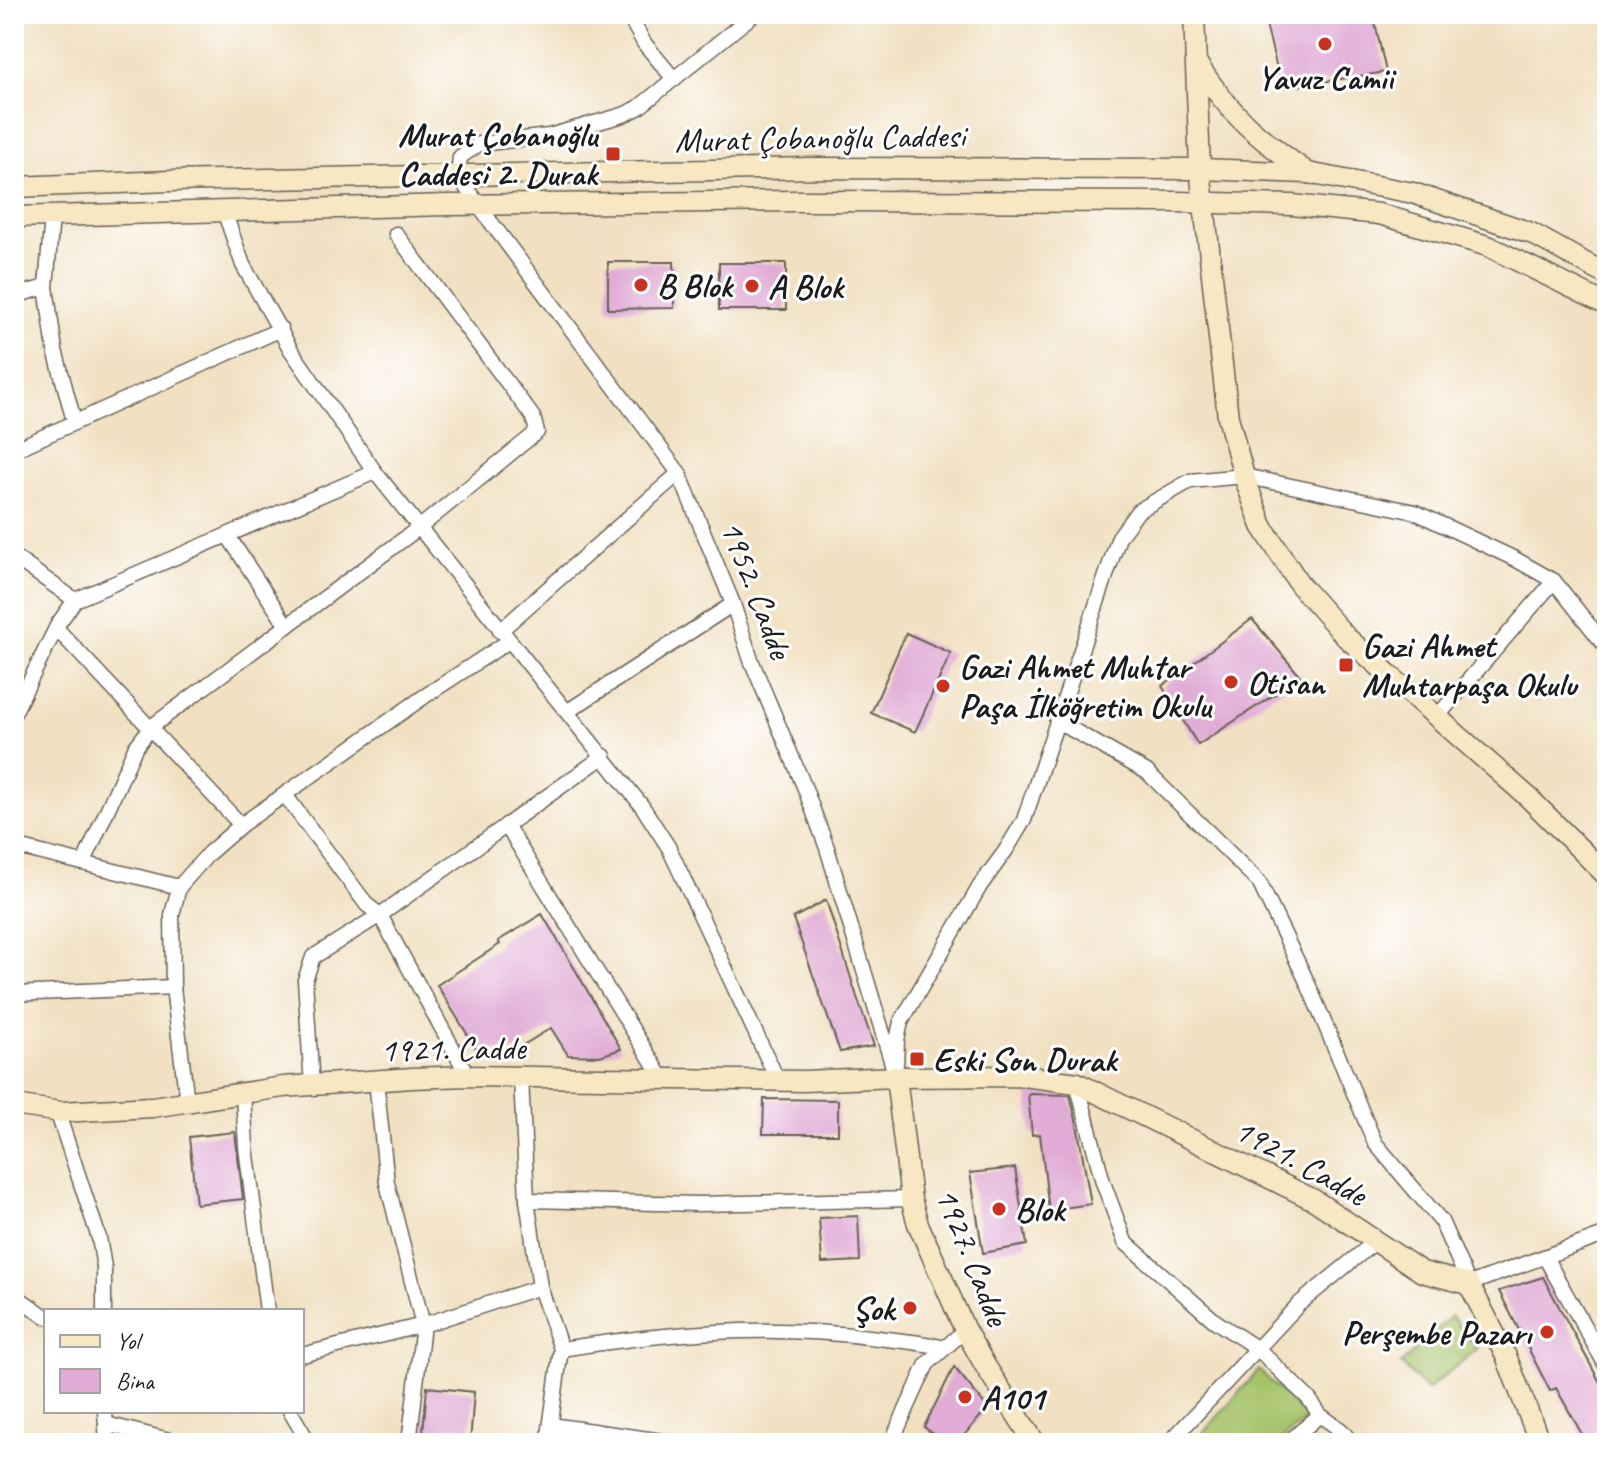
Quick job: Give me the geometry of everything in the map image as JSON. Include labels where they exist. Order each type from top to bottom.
[{"type":"main road","points":[[1194,14],[1200,169],[1228,417],[1262,526],[1300,585],[1346,637],[1528,797],[1607,876]]},
{"type":"main road","points":[[1196,63],[1221,99],[1257,137],[1308,173]]},
{"type":"main road","name":"Murat Çobanoğlu Caddesi","points":[[14,187],[810,168],[1200,169],[1308,173],[1413,193],[1531,233],[1607,275]]},
{"type":"main road","name":"Murat Çobanoğlu Caddesi","points":[[14,217],[478,205],[797,201],[1292,205],[1379,214],[1488,246],[1607,305]]},
{"type":"main road","name":"1921. Cadde","points":[[14,1105],[57,1111],[152,1107],[312,1086],[468,1076],[778,1081],[1023,1076],[1077,1083],[1314,1200],[1422,1272],[1469,1284]]},
{"type":"main road","name":"1927. Cadde","points":[[896,1077],[911,1199],[918,1224],[965,1330],[1035,1443]]},
{"type":"main road","points":[[1469,1284],[1506,1356],[1540,1443]]},
{"type":"street","points":[[628,14],[644,43],[674,79]]},
{"type":"street","points":[[458,175],[460,157],[479,144],[549,136],[599,124],[638,108],[754,14]]},
{"type":"street","name":"1952. Cadde","points":[[458,175],[679,473],[827,848],[896,1077]]},
{"type":"street","points":[[224,211],[243,265],[291,350],[375,472],[604,756],[669,848],[778,1081]]},
{"type":"street","points":[[52,216],[46,287],[55,350],[74,421]]},
{"type":"street","points":[[84,862],[135,748],[151,727],[420,527],[537,432],[533,417],[396,234]]},
{"type":"street","points":[[14,296],[46,287]]},
{"type":"street","points":[[14,450],[281,329]]},
{"type":"street","points":[[14,713],[56,628],[75,600],[375,472]]},
{"type":"street","points":[[187,1102],[173,987],[172,915],[179,887],[209,853],[241,825],[505,636],[679,473]]},
{"type":"street","points":[[896,1077],[901,1022],[980,886],[1024,820],[1119,537],[1138,511],[1190,481],[1244,476],[1415,512],[1554,581],[1607,648]]},
{"type":"street","points":[[228,536],[287,626]]},
{"type":"street","points":[[14,557],[75,600]]},
{"type":"street","points":[[1436,718],[1554,581]]},
{"type":"street","points":[[568,711],[733,604]]},
{"type":"street","points":[[56,628],[241,825]]},
{"type":"street","points":[[1057,721],[1147,772],[1259,882],[1308,984],[1375,1143],[1441,1221],[1469,1284],[1607,1234]]},
{"type":"street","points":[[312,1086],[305,980],[313,957],[380,915],[604,756]]},
{"type":"street","points":[[285,795],[367,905],[380,915],[468,1076]]},
{"type":"street","points":[[506,825],[663,1079]]},
{"type":"street","points":[[14,846],[179,887]]},
{"type":"street","points":[[14,994],[173,987]]},
{"type":"street","points":[[521,1078],[527,1200],[540,1287],[561,1349],[548,1443]]},
{"type":"street","points":[[376,1080],[387,1183],[423,1325],[409,1443]]},
{"type":"street","points":[[1077,1083],[1103,1182],[1125,1242],[1215,1321],[1258,1349],[1309,1399],[1320,1415],[1341,1430],[1352,1443]]},
{"type":"street","points":[[243,1093],[246,1147],[267,1309]]},
{"type":"street","points":[[57,1111],[99,1238],[104,1267],[104,1309]]},
{"type":"street","points":[[527,1200],[700,1204],[911,1199]]},
{"type":"street","points":[[1169,1443],[1299,1304],[1376,1241]]},
{"type":"street","points":[[1545,1257],[1607,1367]]},
{"type":"street","points":[[304,1355],[423,1325],[540,1287]]},
{"type":"street","points":[[14,1295],[44,1316]]},
{"type":"street","points":[[561,1349],[634,1338],[743,1329],[821,1331],[944,1348]]},
{"type":"street","points":[[891,1443],[927,1364],[965,1330]]},
{"type":"street","points":[[291,1413],[309,1443]]},
{"type":"street","points":[[1287,1443],[1320,1415]]},
{"type":"street","points":[[107,1443],[105,1418],[181,1443]]},
{"type":"street","points":[[551,1425],[676,1443]]},
{"type":"green space","points":[[1451,1316],[1478,1348],[1427,1390],[1401,1364]]},
{"type":"green space","points":[[1259,1370],[1307,1418],[1278,1443],[1194,1443]]},
{"type":"building","name":"Yavuz Camii","points":[[1273,14],[1373,14],[1386,72],[1282,88],[1264,17]]},
{"type":"building","name":"B Blok","points":[[608,262],[674,262],[674,308],[608,309]]},
{"type":"building","name":"A Blok","points":[[719,263],[786,263],[786,310],[719,310]]},
{"type":"building","name":"Otisan","points":[[1252,619],[1301,677],[1198,745],[1162,686]]},
{"type":"building","points":[[906,633],[951,653],[915,732],[871,713]]},
{"type":"building","points":[[826,900],[874,1046],[840,1052],[793,918]]},
{"type":"building","points":[[542,914],[621,1049],[600,1056],[568,1055],[551,1028],[515,1050],[477,1050],[437,985]]},
{"type":"building","points":[[1028,1094],[1070,1095],[1091,1204],[1049,1210],[1040,1134],[1032,1135]]},
{"type":"building","points":[[764,1099],[838,1100],[838,1134],[763,1134]]},
{"type":"building","points":[[235,1132],[243,1199],[196,1204],[189,1137]]},
{"type":"building","name":"Blok","points":[[1015,1168],[1027,1245],[983,1253],[970,1173]]},
{"type":"building","points":[[858,1216],[860,1261],[822,1263],[819,1218]]},
{"type":"building","name":"Perşembe Pazarı","points":[[1543,1277],[1602,1386],[1607,1383],[1607,1443],[1587,1443],[1556,1388],[1550,1391],[1499,1291]]},
{"type":"building","points":[[954,1367],[988,1408],[957,1443],[945,1443],[924,1427]]},
{"type":"building","points":[[427,1387],[474,1392],[470,1443],[422,1443]]},
{"type":"place","name":"Yavuz Camii","points":[[1325,44]]},
{"type":"place","name":"Murat Çobanoğlu Caddesi 2. Durak","points":[[613,154]]},
{"type":"place","name":"B Blok","points":[[641,285]]},
{"type":"place","name":"A Blok","points":[[752,286]]},
{"type":"place","name":"Gazi Ahmet Muhtarpaşa Okulu","points":[[1346,665]]},
{"type":"place","name":"Otisan","points":[[1231,682]]},
{"type":"place","name":"Gazi Ahmet Muhtar Paşa İlköğretim Okulu","points":[[943,686]]},
{"type":"place","name":"Eski Son Durak","points":[[917,1059]]},
{"type":"place","name":"Blok","points":[[999,1209]]},
{"type":"place","name":"Şok","points":[[910,1308]]},
{"type":"place","name":"Perşembe Pazarı","points":[[1547,1332]]},
{"type":"place","name":"A101","points":[[965,1397]]}]
